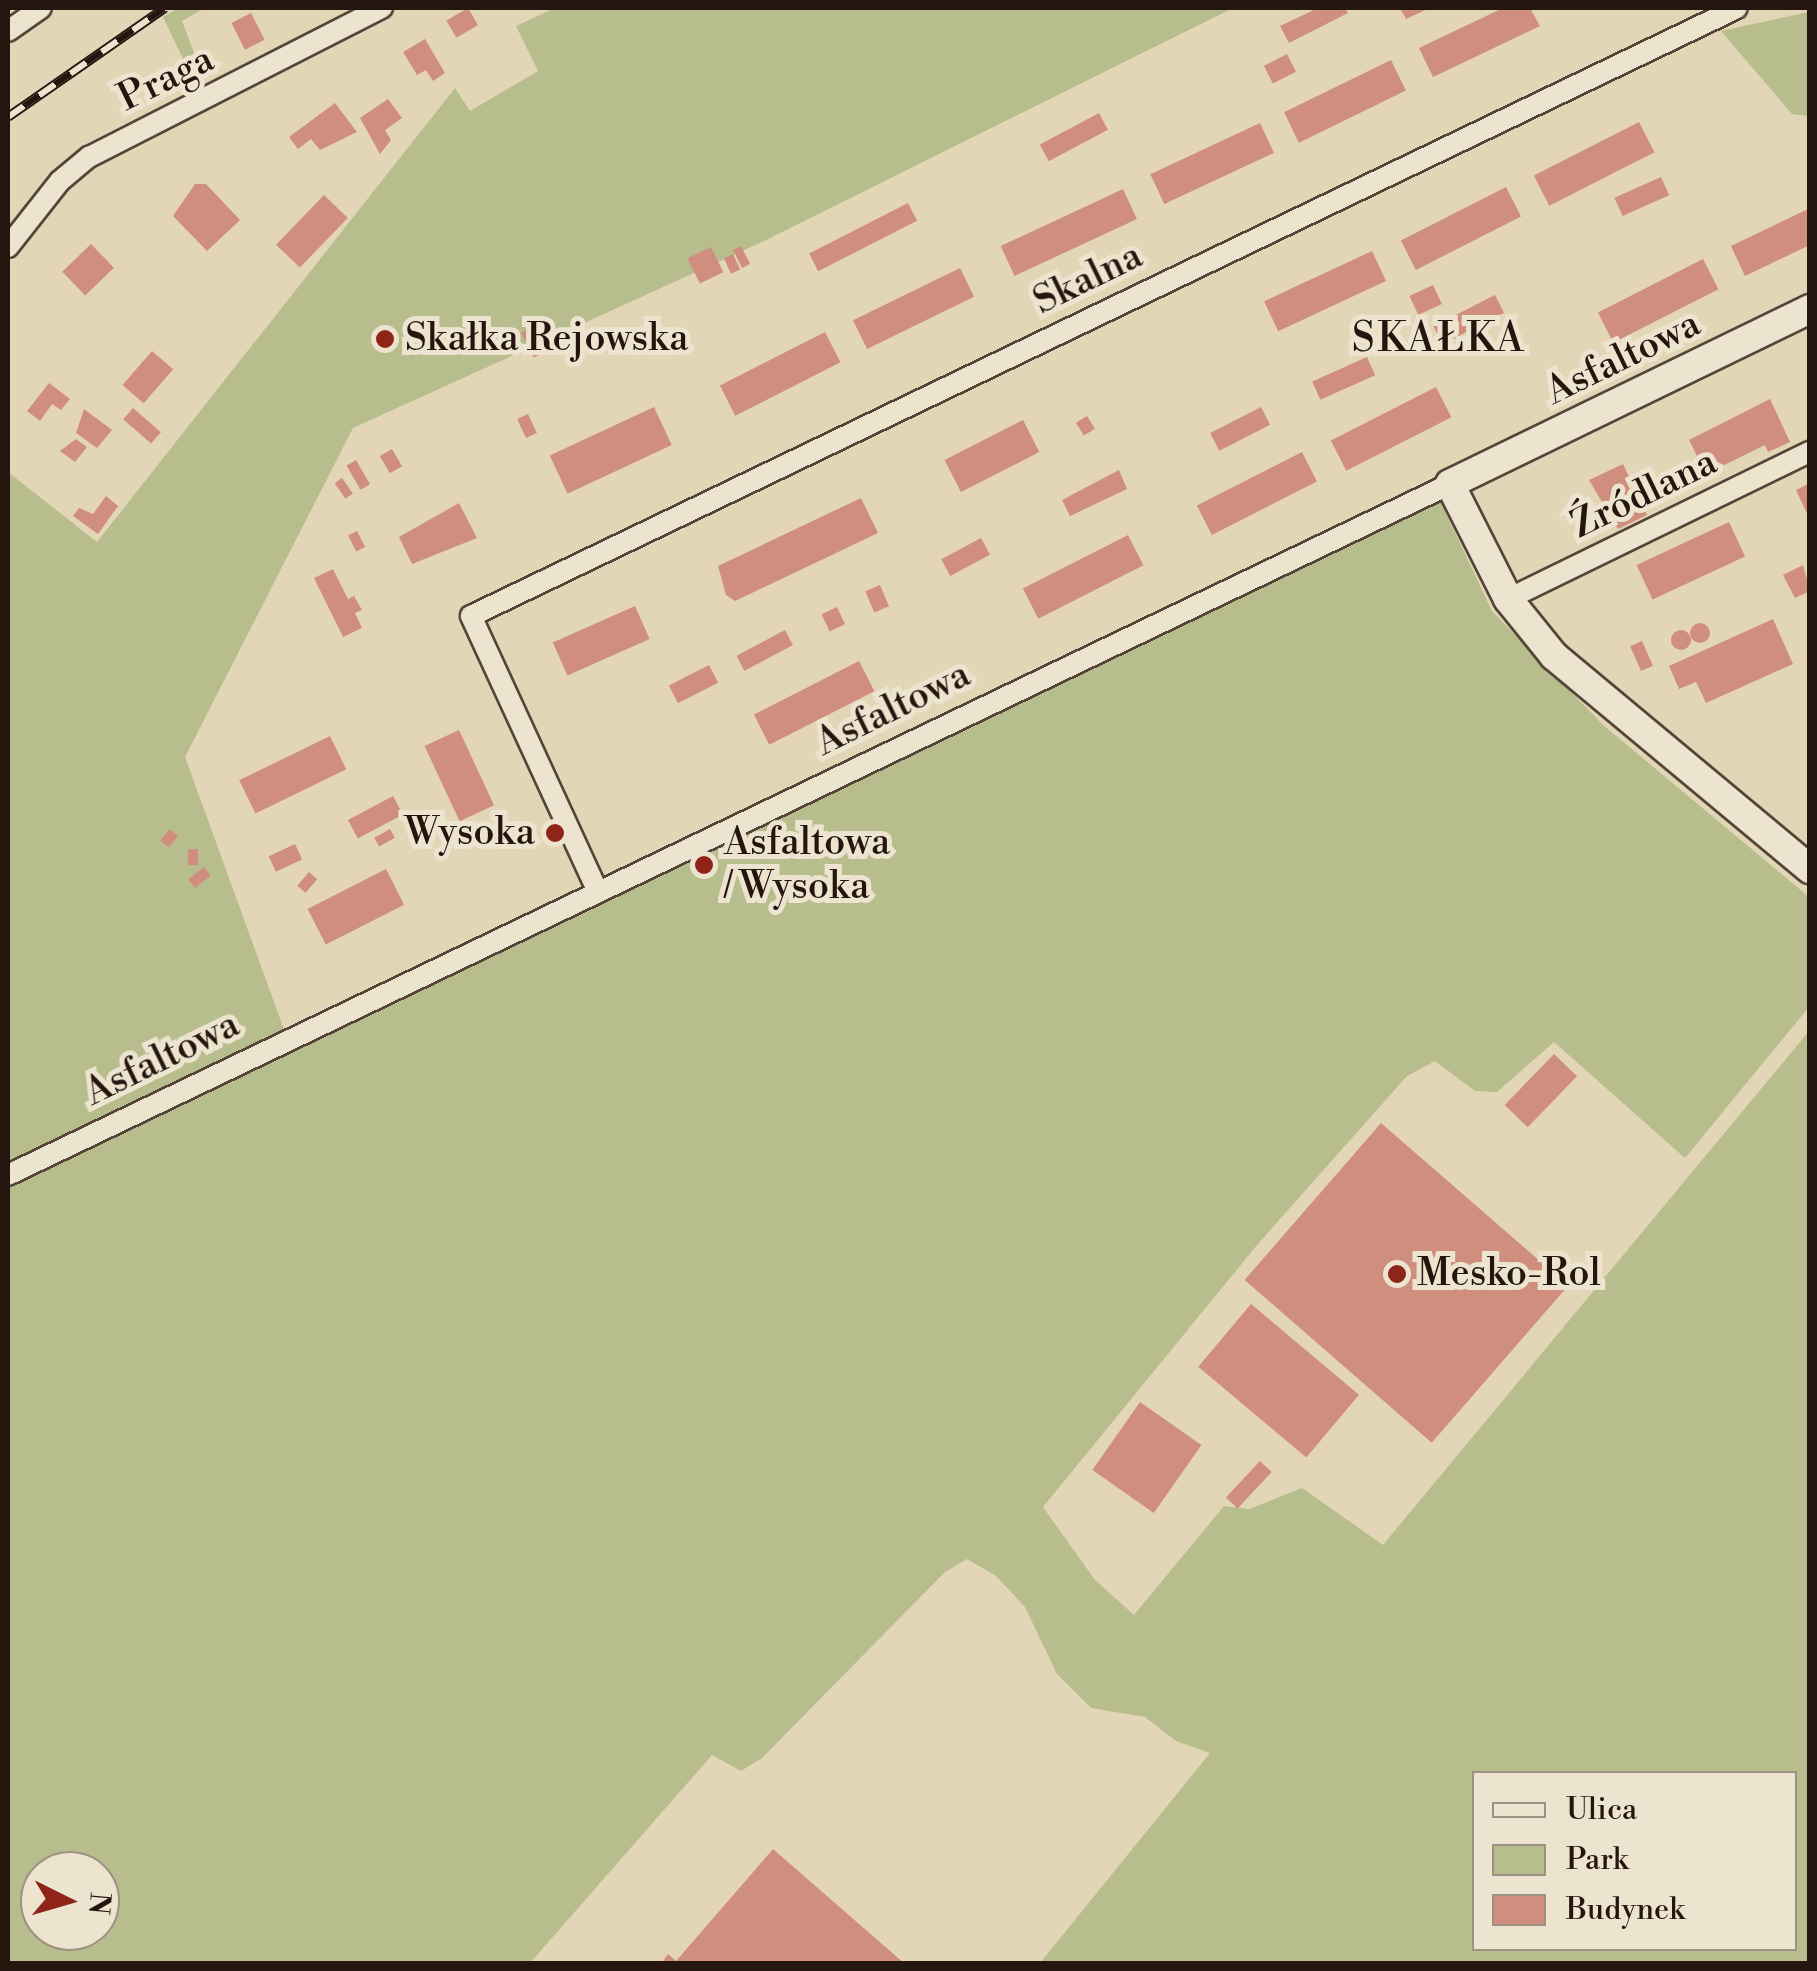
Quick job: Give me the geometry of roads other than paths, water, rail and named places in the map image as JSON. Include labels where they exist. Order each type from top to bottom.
[{"type":"street","points":[[8,31],[41,8]]},
{"type":"street","name":"Praga","points":[[8,247],[60,182],[88,157],[382,8]]},
{"type":"street","name":"Skalna","points":[[598,892],[470,616],[1736,8]]},
{"type":"street","name":"Asfaltowa","points":[[8,1175],[1810,309]]},
{"type":"street","name":"Źródlana","points":[[1508,599],[1810,452]]},
{"type":"street","points":[[1450,484],[1508,599],[1554,656],[1810,869]]},
{"type":"railway","points":[[8,117],[165,8]]},
{"type":"place","name":"Skałka Rejowska","points":[[385,339]]},
{"type":"place","name":"Wysoka","points":[[555,833]]},
{"type":"place","name":"Asfaltowa / Wysoka","points":[[704,865]]},
{"type":"place","name":"Mesko-Rol","points":[[1397,1274]]},
{"type":"district","name":"SKAŁKA","points":[[1439,339]]}]
